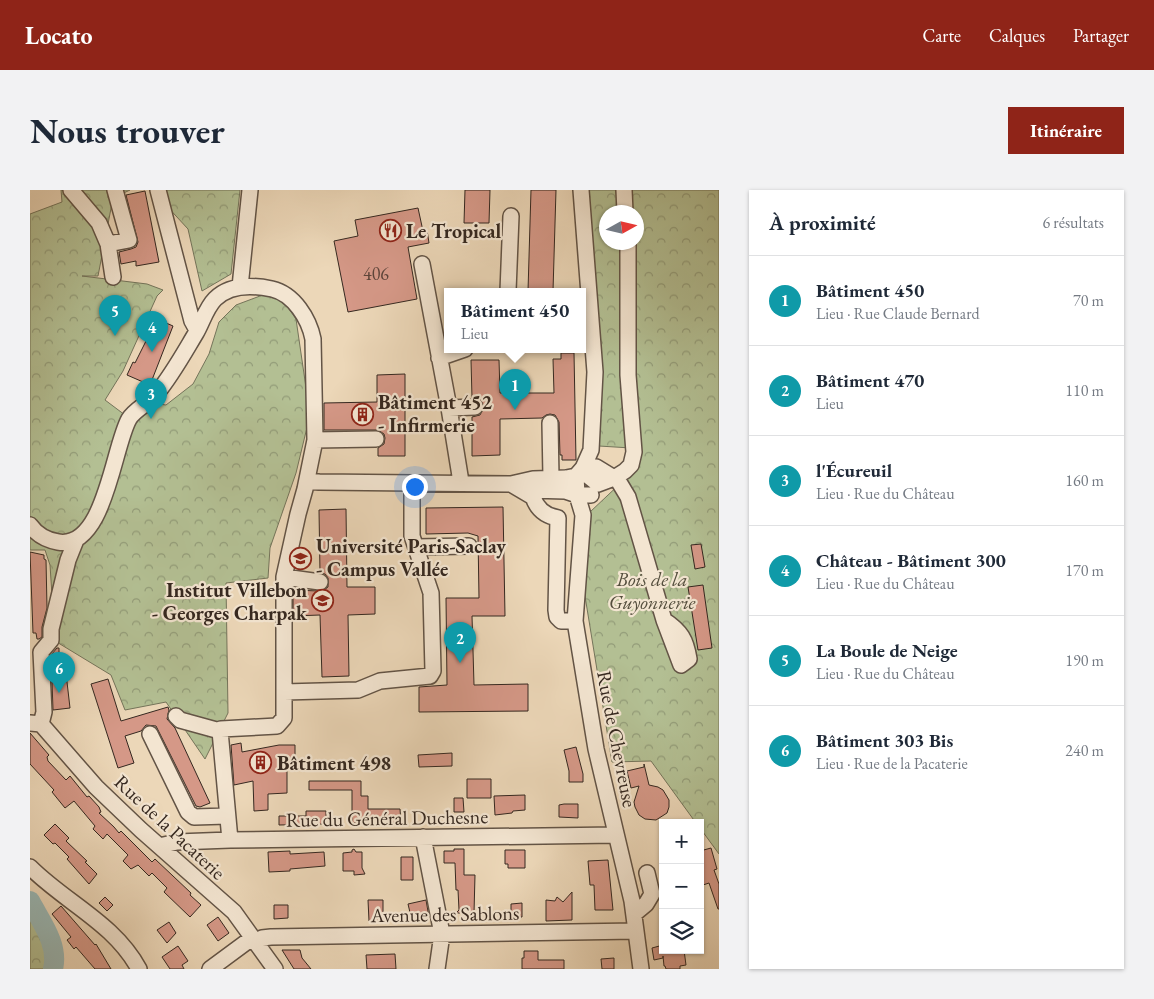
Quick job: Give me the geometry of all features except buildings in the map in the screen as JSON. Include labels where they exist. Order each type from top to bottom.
[{"type":"street","points":[[70,190],[99,223],[108,244],[114,277]]},
{"type":"street","points":[[108,244],[129,240],[115,190]]},
{"type":"street","points":[[158,190],[192,321],[198,330]]},
{"type":"street","points":[[240,287],[250,190]]},
{"type":"street","points":[[581,190],[595,372],[590,450],[585,470],[589,491]]},
{"type":"street","points":[[624,190],[625,205]]},
{"type":"street","points":[[508,288],[512,216]]},
{"type":"street","points":[[306,485],[319,482],[461,482],[511,484],[531,490],[589,491],[615,477],[631,465],[634,452],[628,375],[628,250]]},
{"type":"street","points":[[422,264],[461,482]]},
{"type":"street","points":[[36,724],[44,712],[36,688],[41,652],[51,640],[51,629],[68,560],[76,540],[96,518],[129,418],[156,395],[198,330],[214,300],[224,292],[240,287],[258,286],[276,290],[294,303],[310,326],[314,354],[315,440],[284,577],[284,718],[277,726],[222,729],[220,731],[180,720],[176,716]]},
{"type":"street","points":[[439,358],[453,353]]},
{"type":"street","points":[[449,408],[475,407]]},
{"type":"street","points":[[550,423],[552,478]]},
{"type":"street","points":[[315,440],[376,439]]},
{"type":"street","points":[[585,470],[588,476],[589,491]]},
{"type":"street","points":[[511,484],[533,479],[566,478],[585,470],[615,477],[628,497],[664,620]]},
{"type":"street","points":[[284,692],[350,691],[358,690],[380,681],[430,676],[433,671],[431,592],[411,528],[412,483]]},
{"type":"street","points":[[511,484],[533,497],[535,503],[547,516],[558,518],[557,617],[561,620],[575,621]]},
{"type":"street","name":"Rue de Chevreuse","points":[[589,491],[583,515],[575,621],[596,749],[634,914],[640,969]]},
{"type":"street","points":[[30,525],[34,531],[48,540],[63,543],[76,540]]},
{"type":"street","points":[[416,547],[468,546]]},
{"type":"street","points":[[284,577],[320,582]]},
{"type":"street","name":"Rue de la Pacaterie","points":[[36,724],[96,786],[159,846],[234,912],[276,969]]},
{"type":"street","points":[[220,731],[230,840]]},
{"type":"street","points":[[150,734],[188,812],[194,817],[227,816]]},
{"type":"street","name":"Rue du Général Duchesne","points":[[159,846],[177,842],[230,840],[616,835]]},
{"type":"street","points":[[423,837],[442,934],[437,969]]},
{"type":"street","points":[[30,868],[103,925],[130,953],[139,969]]},
{"type":"street","points":[[634,914],[646,904],[652,894],[647,873]]},
{"type":"street","name":"Avenue des Sablons","points":[[210,969],[254,940],[271,937],[636,931]]},
{"type":"green space","points":[[61,190],[130,190],[113,198],[98,276],[82,276],[147,284],[163,290],[157,296],[123,371],[105,400],[129,418],[152,403],[166,405],[193,384],[209,354],[219,322],[236,305],[276,290],[296,319],[310,415],[296,473],[270,548],[268,578],[226,583],[228,713],[205,759],[166,702],[125,710],[111,675],[55,641],[50,565],[45,550],[30,550],[30,214],[62,202]]},
{"type":"green space","points":[[152,190],[240,190],[231,274],[202,291],[188,229]]},
{"type":"green space","name":"Bois de la Guyonnerie","points":[[584,190],[719,190],[719,854],[704,833],[704,819],[693,819],[651,761],[612,762],[584,590],[590,512],[624,480],[631,448],[599,446],[600,377]]},
{"type":"green space","points":[[30,903],[54,948],[52,969],[30,969]]},
{"type":"waterway","points":[[30,901],[44,925],[51,942],[54,960],[53,969]]},
{"type":"place","name":"Le Tropical","points":[[390,231]]},
{"type":"place","name":"La Boule de Neige","points":[[115,336]]},
{"type":"place","name":"Château - Bâtiment 300","points":[[152,352]]},
{"type":"place","name":"Bâtiment 450","points":[[515,410]]},
{"type":"place","name":"Bâtiment 452 - Infirmerie","points":[[362,414]]},
{"type":"place","name":"l'Écureuil","points":[[151,419]]},
{"type":"place","name":"Université Paris-Saclay - Campus Vallée","points":[[300,558]]},
{"type":"place","name":"Institut Villebon - Georges Charpak","points":[[323,601]]},
{"type":"place","name":"Bâtiment 470","points":[[460,663]]},
{"type":"place","name":"Bâtiment 303 Bis","points":[[59,693]]},
{"type":"place","name":"Bâtiment 498","points":[[261,763]]}]
